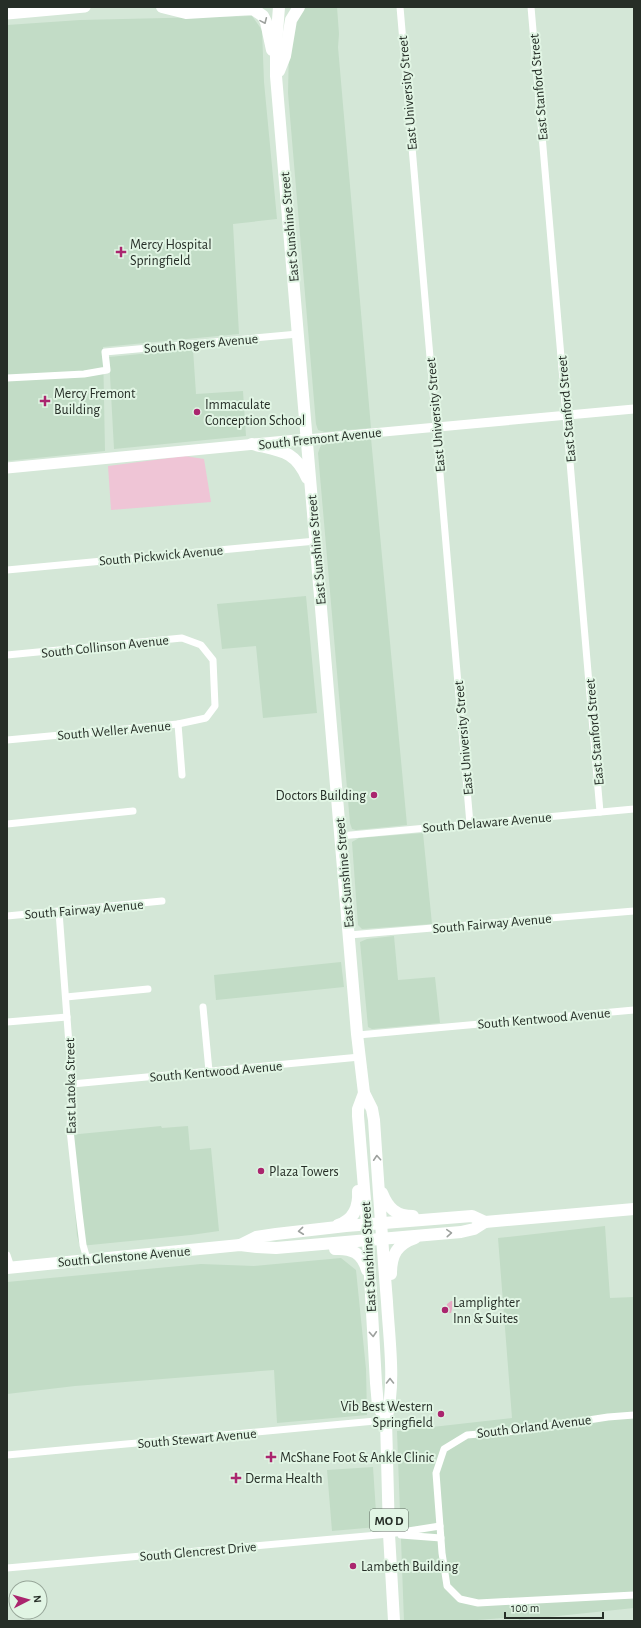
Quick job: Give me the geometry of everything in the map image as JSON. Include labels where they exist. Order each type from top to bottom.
[{"type":"main road","points":[[7,14],[85,7]]},
{"type":"main road","points":[[162,7],[186,13],[253,9],[260,13],[266,22],[269,42],[276,60]]},
{"type":"main road","name":"East Sunshine Street","points":[[279,7],[276,76],[340,836],[360,1057],[364,1093],[372,1109],[373,1115],[382,1223],[390,1357],[390,1404],[386,1420],[389,1534],[394,1621]]},
{"type":"main road","points":[[276,76],[285,56],[291,20],[298,7]]},
{"type":"main road","name":"South Fremont Avenue","points":[[7,468],[307,439]]},
{"type":"main road","points":[[252,444],[281,452],[296,460],[311,486]]},
{"type":"main road","name":"East Sunshine Street","points":[[364,1093],[358,1109],[358,1116],[367,1224],[378,1406],[386,1420]]},
{"type":"main road","points":[[330,1228],[348,1221],[356,1210],[358,1204],[355,1134],[358,1116]]},
{"type":"main road","points":[[379,1188],[389,1206],[401,1215],[412,1216],[454,1213],[463,1216]]},
{"type":"main road","name":"South Glenstone Avenue","points":[[9,1268],[87,1259],[240,1245],[258,1248],[276,1248],[461,1232],[474,1229],[485,1222],[634,1209]]},
{"type":"main road","name":"South Glenstone Avenue","points":[[240,1245],[256,1237],[367,1224],[463,1216],[472,1216],[485,1222]]},
{"type":"main road","points":[[390,1357],[392,1332],[392,1257],[396,1250],[404,1242],[425,1235]]},
{"type":"main road","points":[[276,1248],[285,1252],[343,1249],[354,1251],[364,1262],[370,1282]]},
{"type":"street","name":"East University Street","points":[[400,7],[470,824]]},
{"type":"street","name":"East Stanford Street","points":[[531,7],[600,812]]},
{"type":"street","name":"South Rogers Avenue","points":[[7,378],[84,374],[107,370],[105,352],[298,334]]},
{"type":"street","name":"South Fremont Avenue","points":[[307,439],[634,409]]},
{"type":"street","name":"South Pickwick Avenue","points":[[7,570],[316,540]]},
{"type":"street","name":"South Collinson Avenue","points":[[7,655],[182,638],[201,645],[213,660],[215,706]]},
{"type":"street","name":"South Weller Avenue","points":[[7,740],[178,724],[206,718],[215,706]]},
{"type":"street","points":[[178,724],[182,775]]},
{"type":"street","name":"South Delaware Avenue","points":[[340,836],[634,809]]},
{"type":"street","points":[[7,824],[133,811]]},
{"type":"street","name":"South Fairway Avenue","points":[[7,916],[162,901]]},
{"type":"street","name":"South Fairway Avenue","points":[[349,935],[634,911]]},
{"type":"street","name":"East Latoka Street","points":[[59,912],[72,1084],[70,1130],[78,1213],[83,1245],[87,1259]]},
{"type":"street","points":[[66,997],[148,989]]},
{"type":"street","points":[[203,1007],[209,1071]]},
{"type":"street","name":"South Kentwood Avenue","points":[[358,1035],[634,1010]]},
{"type":"street","points":[[7,1022],[67,1017]]},
{"type":"street","name":"South Kentwood Avenue","points":[[72,1084],[360,1057]]},
{"type":"street","points":[[7,1255],[9,1268]]},
{"type":"street","name":"South Orland Avenue","points":[[634,1415],[608,1417],[516,1431],[467,1435],[444,1449],[436,1473],[441,1538],[447,1586],[460,1599],[478,1603],[634,1595]]},
{"type":"street","name":"South Stewart Avenue","points":[[7,1455],[386,1420]]},
{"type":"street","points":[[389,1534],[440,1526]]},
{"type":"street","points":[[389,1534],[441,1538]]},
{"type":"street","name":"South Glencrest Drive","points":[[7,1568],[389,1534]]},
{"type":"shaded area","points":[[303,7],[337,7],[339,34],[338,47],[371,428],[325,432],[318,430],[316,424],[288,93],[289,47],[298,11]]},
{"type":"shaded area","name":"Mercy Hospital Springfield","points":[[252,16],[262,30],[264,82],[277,219],[233,224],[239,334],[103,347],[105,451],[7,461],[7,25],[80,20]]},
{"type":"shaded area","points":[[193,349],[196,394],[243,391],[246,436],[114,449],[109,357]]},
{"type":"shaded area","points":[[371,438],[407,825],[356,830],[352,829],[350,823],[318,453],[321,445],[330,441]]},
{"type":"shaded area","points":[[185,456],[204,459],[211,502],[111,510],[108,466]]},
{"type":"shaded area","points":[[306,596],[317,713],[263,718],[256,646],[222,649],[217,604]]},
{"type":"shaded area","points":[[423,833],[432,924],[362,929],[358,925],[352,842],[359,838]]},
{"type":"shaded area","points":[[394,936],[398,980],[435,977],[440,1023],[372,1029],[368,1027],[360,942],[367,939]]},
{"type":"shaded area","points":[[341,962],[344,987],[216,1000],[214,975]]},
{"type":"shaded area","points":[[161,1126],[162,1128],[188,1126],[190,1150],[211,1148],[219,1231],[80,1246],[77,1236],[69,1135]]},
{"type":"shaded area","points":[[605,1226],[610,1298],[634,1297],[634,1608],[520,1620],[515,1617],[464,1621],[404,1621],[397,1431],[512,1418],[498,1238]]},
{"type":"shaded area","points":[[341,1258],[356,1270],[366,1369],[367,1415],[277,1423],[274,1370],[75,1386],[7,1394],[7,1282],[201,1264],[254,1266]]},
{"type":"shaded area","points":[[454,1301],[451,1313],[445,1312],[447,1304]]},
{"type":"shaded area","points":[[373,1467],[377,1527],[332,1531],[327,1470]]},
{"type":"place","name":"Mercy Hospital Springfield","points":[[121,252]]},
{"type":"place","name":"Mercy Fremont Building","points":[[45,401]]},
{"type":"place","name":"Immaculate Conception School","points":[[197,412]]},
{"type":"place","name":"Doctors Building","points":[[374,795]]},
{"type":"place","name":"Plaza Towers","points":[[261,1171]]},
{"type":"place","name":"Lamplighter Inn & Suites","points":[[445,1310]]},
{"type":"place","name":"Vīb Best Western Springfield","points":[[441,1414]]},
{"type":"place","name":"McShane Foot & Ankle Clinic","points":[[271,1457]]},
{"type":"place","name":"Derma Health","points":[[236,1478]]},
{"type":"place","name":"Lambeth Building","points":[[353,1566]]}]
